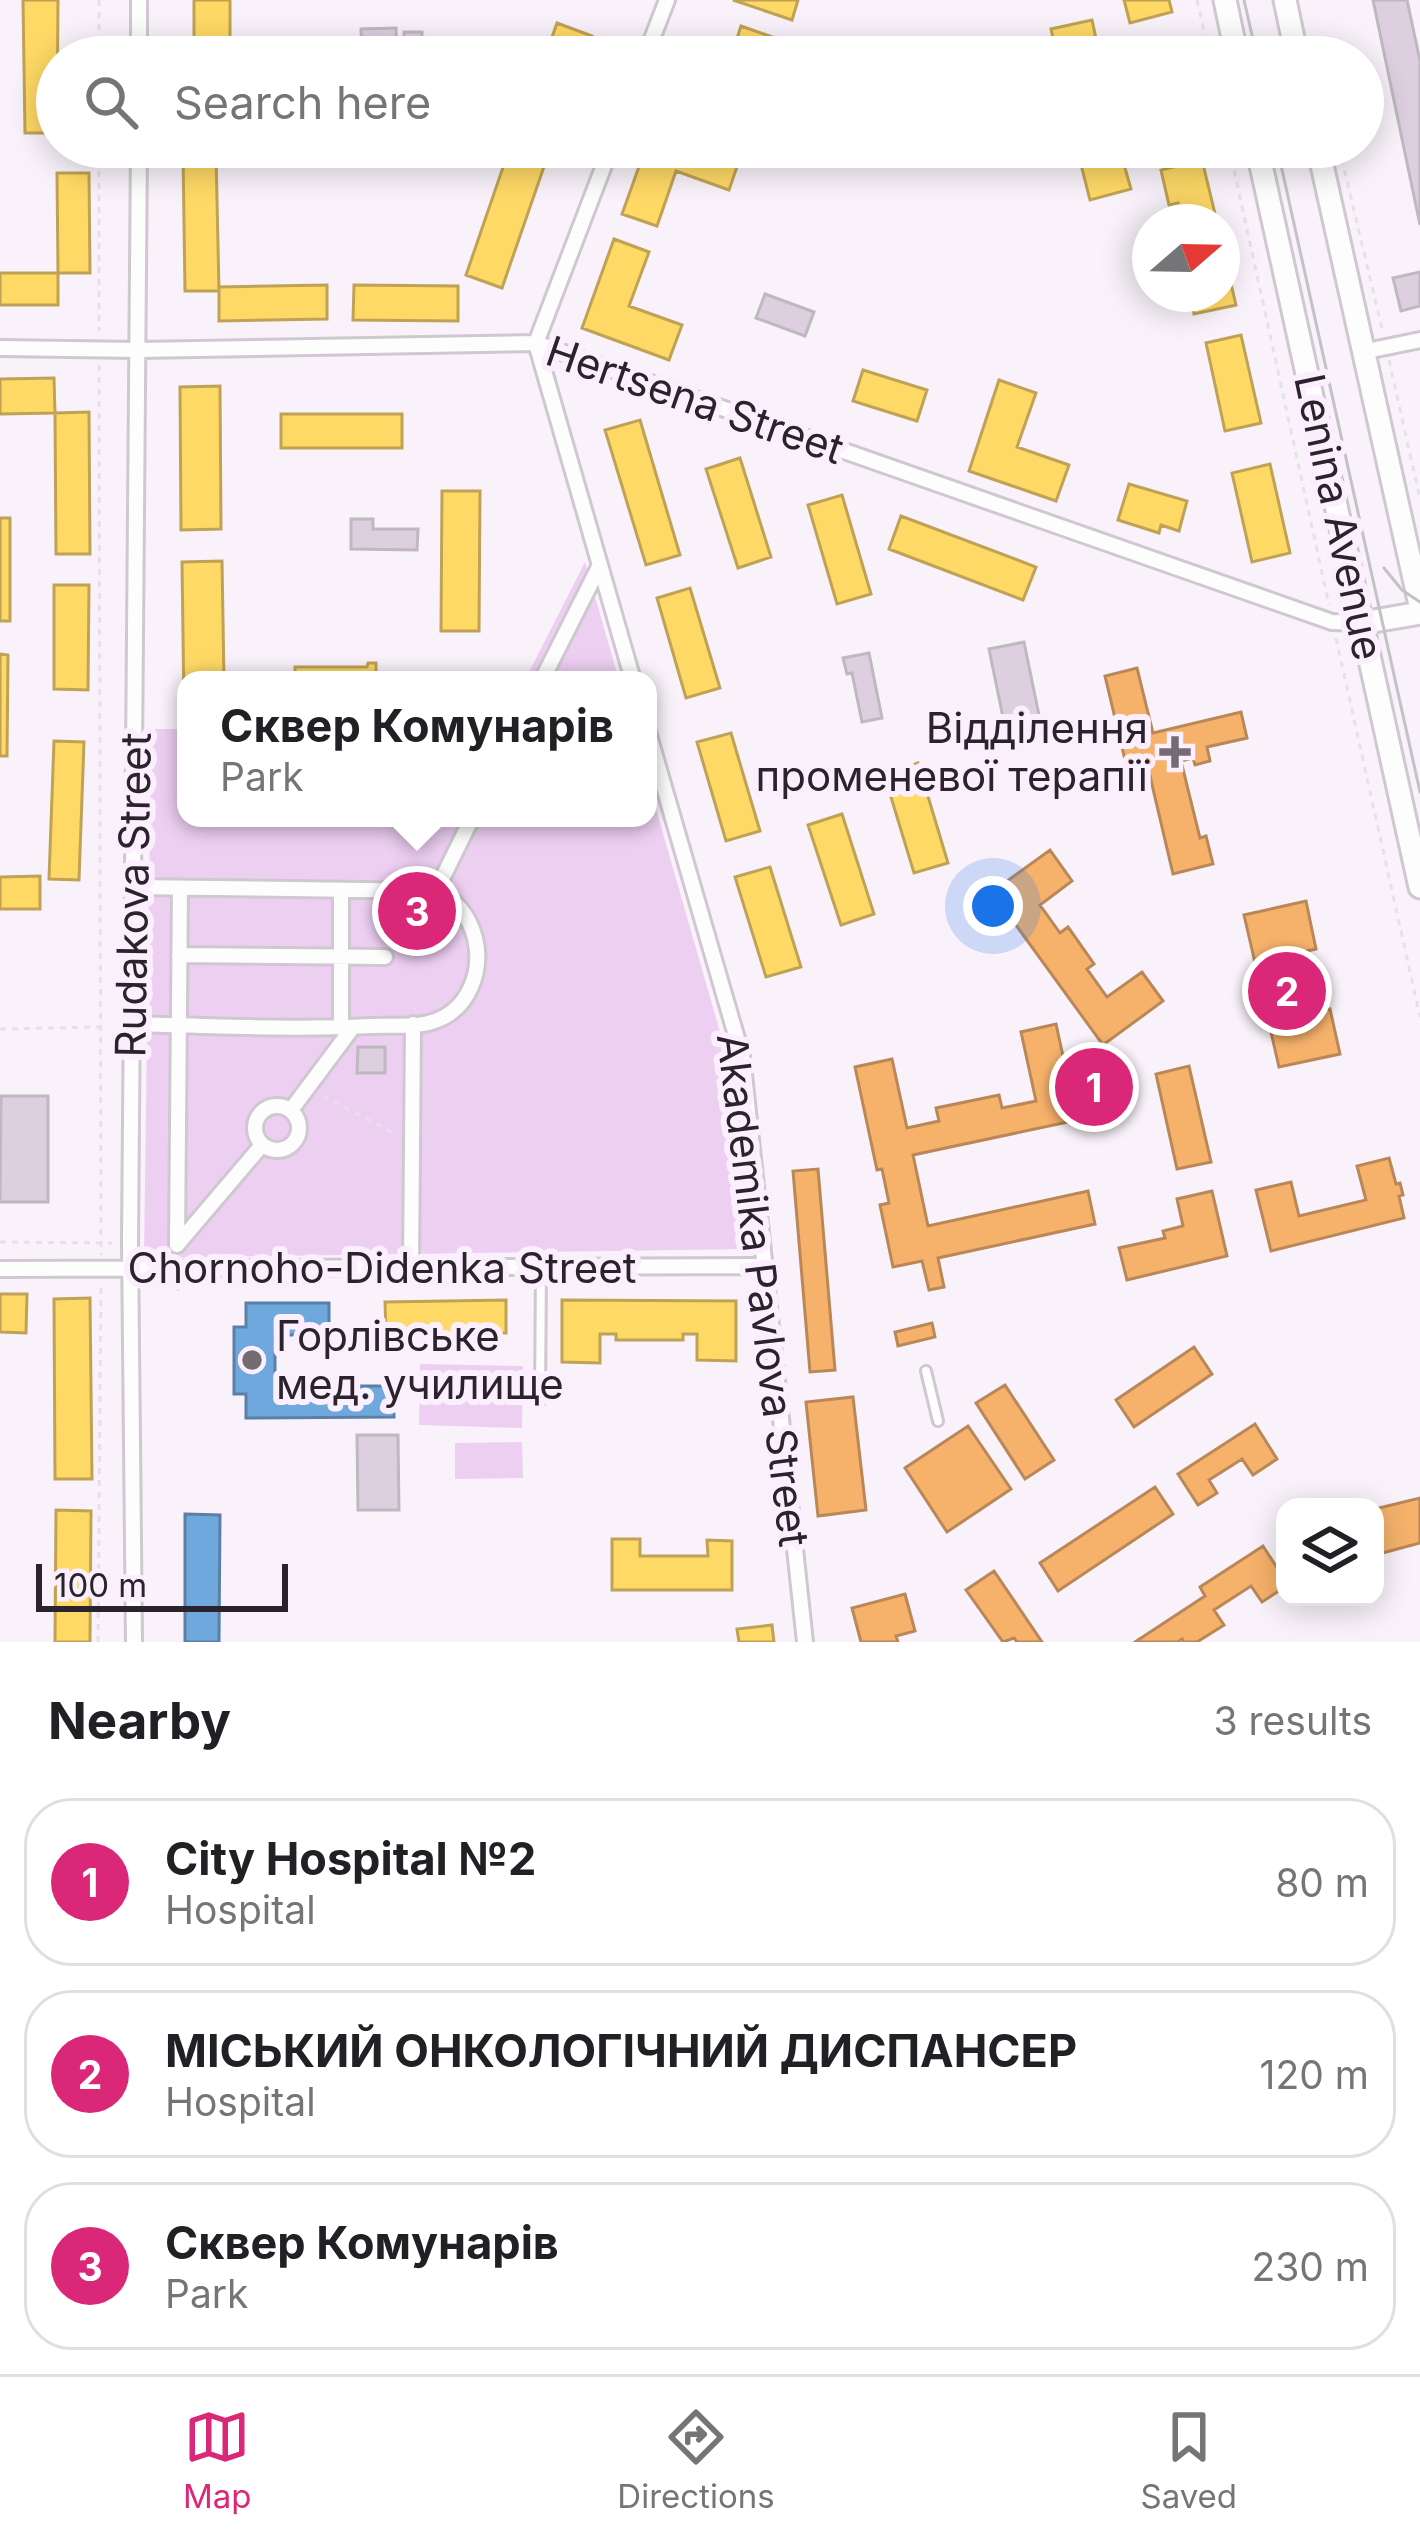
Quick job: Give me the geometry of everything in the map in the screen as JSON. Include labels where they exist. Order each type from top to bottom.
[{"type":"main road","points":[[1225,0],[1233,36]]},
{"type":"main road","points":[[1285,0],[1293,36]]},
{"type":"main road","name":"Lenina Avenue","points":[[1262,168],[1420,887]]},
{"type":"main road","name":"Lenina Avenue","points":[[1323,168],[1420,609]]},
{"type":"main road","points":[[1362,623],[1420,609]]},
{"type":"street","points":[[139,0],[139,36]]},
{"type":"street","points":[[653,36],[667,0]]},
{"type":"street","name":"Rudakova Street","points":[[134,1642],[130,1243],[139,168]]},
{"type":"street","points":[[603,168],[536,343],[630,671]]},
{"type":"street","points":[[1362,352],[1420,340]]},
{"type":"street","name":"Hertsena Street","points":[[0,348],[536,343],[1332,622],[1362,623]]},
{"type":"street","points":[[547,671],[600,565]]},
{"type":"street","name":"Akademika Pavlova Street","points":[[657,763],[742,1056],[806,1642]]},
{"type":"street","points":[[436,891],[468,827]]},
{"type":"street","points":[[132,1024],[347,1028],[436,1021],[464,1000],[478,966],[473,930],[463,911],[436,891],[133,887]]},
{"type":"street","points":[[179,888],[177,1244],[262,1145]]},
{"type":"street","points":[[290,1110],[347,1028],[341,890]]},
{"type":"street","points":[[179,955],[385,956]]},
{"type":"street","points":[[410,1268],[413,1024]]},
{"type":"street","points":[[275,1105],[290,1110],[299,1123],[294,1142],[280,1150],[262,1145],[254,1126],[262,1110],[275,1105]]},
{"type":"street","name":"Chornoho-Didenka Street","points":[[0,1269],[765,1266]]},
{"type":"lane","points":[[540,1401],[541,1267]]},
{"type":"lane","points":[[926,1371],[938,1421]]},
{"type":"path","points":[[99,0],[99,36]]},
{"type":"path","points":[[1198,0],[1206,36]]},
{"type":"path","points":[[98,1642],[99,168]]},
{"type":"path","points":[[1234,168],[1420,1017]]},
{"type":"path","points":[[1345,168],[1420,499]]},
{"type":"path","points":[[0,1029],[101,1028]]},
{"type":"path","points":[[307,1088],[412,1142]]},
{"type":"path","points":[[0,1242],[130,1243]]},
{"type":"shaded area","points":[[585,562],[616,671],[530,671]]},
{"type":"shaded area","points":[[151,729],[177,729],[177,827],[657,827],[657,812],[728,1060],[748,1249],[144,1258]]},
{"type":"shaded area","points":[[420,1364],[523,1366],[522,1428],[419,1425]]},
{"type":"shaded area","points":[[522,1442],[523,1478],[455,1479],[455,1443]]},
{"type":"building: Homes","points":[[23,0],[58,0],[58,36],[36,36],[36,133],[25,133]]},
{"type":"building: Homes","points":[[194,0],[230,0],[230,36],[194,36]]},
{"type":"building: Homes","points":[[733,0],[798,0],[792,20]]},
{"type":"building: Homes","points":[[1124,0],[1169,0],[1172,12],[1130,23]]},
{"type":"building: Homes","points":[[1092,20],[1095,36],[1052,36],[1051,29]]},
{"type":"building: Homes","points":[[557,23],[592,36],[552,36]]},
{"type":"building: Homes","points":[[741,26],[769,36],[738,36]]},
{"type":"building: Homes","points":[[183,168],[216,168],[219,291],[185,291]]},
{"type":"building: Homes","points":[[503,168],[544,168],[502,288],[466,275]]},
{"type":"building: Homes","points":[[638,168],[737,168],[729,190],[676,171],[657,226],[622,214]]},
{"type":"building: Homes","points":[[1082,168],[1125,168],[1131,189],[1090,200]]},
{"type":"building: Homes","points":[[1204,168],[1213,204],[1169,204],[1161,170]]},
{"type":"building: Homes","points":[[57,173],[89,173],[90,273],[58,273]]},
{"type":"building: Homes","points":[[614,239],[649,252],[629,306],[682,325],[669,360],[582,328]]},
{"type":"building: Homes","points":[[0,273],[58,273],[58,305],[0,305]]},
{"type":"building: Homes","points":[[327,285],[327,319],[219,321],[219,287]]},
{"type":"building: Homes","points":[[354,285],[458,286],[458,321],[353,320]]},
{"type":"building: Homes","points":[[1241,335],[1261,423],[1225,431],[1206,343]]},
{"type":"building: Homes","points":[[863,370],[927,390],[917,421],[853,401]]},
{"type":"building: Homes","points":[[54,378],[55,413],[0,414],[0,379]]},
{"type":"building: Homes","points":[[999,380],[1036,393],[1017,447],[1069,465],[1056,501],[969,471]]},
{"type":"building: Homes","points":[[220,386],[221,529],[181,530],[180,387]]},
{"type":"building: Homes","points":[[89,412],[90,554],[56,554],[55,413]]},
{"type":"building: Homes","points":[[281,414],[402,414],[402,448],[281,448]]},
{"type":"building: Homes","points":[[640,420],[680,555],[646,565],[605,430]]},
{"type":"building: Homes","points":[[740,458],[771,557],[738,568],[706,469]]},
{"type":"building: Homes","points":[[1270,464],[1290,553],[1252,562],[1232,473]]},
{"type":"building: Homes","points":[[1129,484],[1187,501],[1179,531],[1161,525],[1159,533],[1118,520]]},
{"type":"building: Homes","points":[[442,491],[480,491],[479,631],[441,631]]},
{"type":"building: Homes","points":[[842,495],[871,594],[837,604],[808,505]]},
{"type":"building: Homes","points":[[901,516],[1036,567],[1023,600],[889,549]]},
{"type":"building: Homes","points":[[0,518],[10,518],[10,621],[0,621]]},
{"type":"building: Homes","points":[[222,561],[224,671],[184,671],[182,562]]},
{"type":"building: Homes","points":[[54,585],[89,585],[88,690],[54,689]]},
{"type":"building: Homes","points":[[690,588],[720,688],[686,698],[657,598]]},
{"type":"building: Homes","points":[[0,654],[8,655],[7,756],[0,756]]},
{"type":"building: Homes","points":[[376,663],[376,671],[295,671],[295,667]]},
{"type":"building: Homes","points":[[731,733],[760,831],[726,841],[697,742]]},
{"type":"building: Homes","points":[[54,741],[84,742],[79,880],[49,879]]},
{"type":"building: Homes","points":[[918,763],[948,863],[914,873],[884,774]]},
{"type":"building: Homes","points":[[842,814],[874,914],[841,925],[808,825]]},
{"type":"building: Homes","points":[[770,867],[801,967],[766,977],[735,877]]},
{"type":"building: Homes","points":[[40,876],[40,909],[0,909],[0,877]]},
{"type":"building: Homes","points":[[0,1294],[27,1294],[26,1333],[0,1332]]},
{"type":"building: Homes","points":[[90,1298],[92,1479],[55,1479],[54,1299]]},
{"type":"building: Homes","points":[[506,1300],[506,1333],[386,1334],[385,1302]]},
{"type":"building: Homes","points":[[562,1300],[736,1301],[736,1361],[697,1360],[697,1334],[683,1334],[683,1340],[616,1340],[616,1334],[600,1334],[600,1363],[562,1362]]},
{"type":"building: Homes","points":[[56,1510],[91,1511],[90,1642],[55,1642]]},
{"type":"building: Homes","points":[[612,1539],[640,1539],[640,1556],[708,1556],[707,1540],[732,1541],[732,1590],[612,1590]]},
{"type":"building: Homes","points":[[772,1625],[774,1642],[739,1642],[737,1629]]},
{"type":"building: Schools","points":[[246,1303],[329,1303],[329,1335],[275,1335],[275,1386],[393,1386],[394,1417],[246,1418],[246,1394],[234,1394],[234,1327],[246,1327]]},
{"type":"building: Schools","points":[[185,1514],[220,1515],[219,1642],[185,1642]]},
{"type":"building: Health","points":[[1137,668],[1153,733],[1241,712],[1247,738],[1207,747],[1210,761],[1195,765],[1193,758],[1181,761],[1200,838],[1206,836],[1213,864],[1173,874],[1146,759],[1126,764],[1105,676]]},
{"type":"building: Health","points":[[1050,850],[1072,881],[1040,905],[1060,933],[1068,927],[1094,964],[1087,969],[1107,997],[1142,972],[1163,1001],[1103,1045],[992,892]]},
{"type":"building: Health","points":[[1306,901],[1316,949],[1293,954],[1306,1014],[1330,1009],[1340,1054],[1279,1067],[1244,915]]},
{"type":"building: Health","points":[[1056,1024],[1077,1120],[913,1155],[928,1226],[1088,1191],[1095,1224],[938,1258],[944,1287],[929,1290],[922,1261],[893,1267],[880,1205],[889,1203],[882,1169],[877,1170],[855,1067],[892,1059],[907,1128],[939,1121],[936,1108],[999,1095],[1002,1108],[1036,1101],[1021,1032]]},
{"type":"building: Health","points":[[1189,1066],[1211,1162],[1177,1169],[1156,1074]]},
{"type":"building: Health","points":[[1389,1158],[1403,1195],[1399,1196],[1404,1218],[1271,1251],[1256,1190],[1291,1182],[1299,1216],[1366,1200],[1357,1166]]},
{"type":"building: Health","points":[[818,1169],[835,1370],[810,1372],[793,1171]]},
{"type":"building: Health","points":[[1212,1191],[1227,1256],[1127,1280],[1119,1248],[1165,1238],[1163,1231],[1183,1226],[1177,1199]]},
{"type":"building: Health","points":[[932,1323],[935,1337],[898,1346],[895,1332]]},
{"type":"building: Health","points":[[1194,1347],[1212,1374],[1134,1427],[1116,1400]]},
{"type":"building: Health","points":[[1005,1385],[1054,1460],[1025,1479],[976,1403]]},
{"type":"building: Health","points":[[853,1397],[866,1510],[818,1516],[806,1402]]},
{"type":"building: Health","points":[[1255,1424],[1277,1459],[1253,1475],[1242,1459],[1209,1480],[1217,1493],[1198,1505],[1178,1474]]},
{"type":"building: Health","points":[[968,1426],[1011,1489],[947,1532],[905,1468]]},
{"type":"building: Health","points":[[1155,1487],[1173,1514],[1058,1591],[1040,1563]]},
{"type":"building: Health","points":[[1420,1498],[1420,1543],[1384,1553],[1384,1507]]},
{"type":"building: Health","points":[[1263,1546],[1276,1566],[1276,1593],[1262,1602],[1251,1586],[1214,1610],[1224,1625],[1197,1642],[1135,1642],[1205,1596],[1200,1587]]},
{"type":"building: Health","points":[[994,1571],[1042,1642],[1014,1638],[1003,1642],[966,1590]]},
{"type":"building: Health","points":[[905,1594],[915,1631],[896,1636],[898,1642],[861,1642],[852,1608]]},
{"type":"building: Other","points":[[1373,0],[1407,0],[1420,61],[1420,225],[1384,36]]},
{"type":"building: Other","points":[[396,28],[396,36],[361,36],[361,29]]},
{"type":"building: Other","points":[[1420,272],[1420,306],[1401,311],[1393,278]]},
{"type":"building: Other","points":[[765,294],[814,312],[805,336],[756,318]]},
{"type":"building: Other","points":[[351,519],[373,519],[373,529],[418,529],[417,550],[351,549]]},
{"type":"building: Other","points":[[1024,642],[1042,730],[1007,737],[989,649]]},
{"type":"building: Other","points":[[869,653],[882,718],[862,722],[852,673],[847,674],[843,658]]},
{"type":"building: Other","points":[[358,1047],[385,1047],[385,1073],[357,1073]]},
{"type":"building: Other","points":[[1,1096],[48,1096],[48,1202],[0,1202]]},
{"type":"building: Other","points":[[357,1435],[398,1435],[399,1510],[358,1510]]},
{"type":"tram line","points":[[1244,0],[1252,36]]},
{"type":"tram line","points":[[1282,168],[1420,792]]},
{"type":"tram line","points":[[1384,568],[1402,590],[1420,602]]},
{"type":"place","name":"Відділення променевої терапії","points":[[1175,752]]},
{"type":"place","name":"Сквер Комунарів","points":[[417,911]]},
{"type":"place","name":"МІСЬКИЙ ОНКОЛОГІЧНИЙ ДИСПАНСЕР","points":[[1287,991]]},
{"type":"place","name":"City Hospital №2","points":[[1094,1087]]},
{"type":"place","name":"Горлівське мед. училище","points":[[252,1360]]}]
